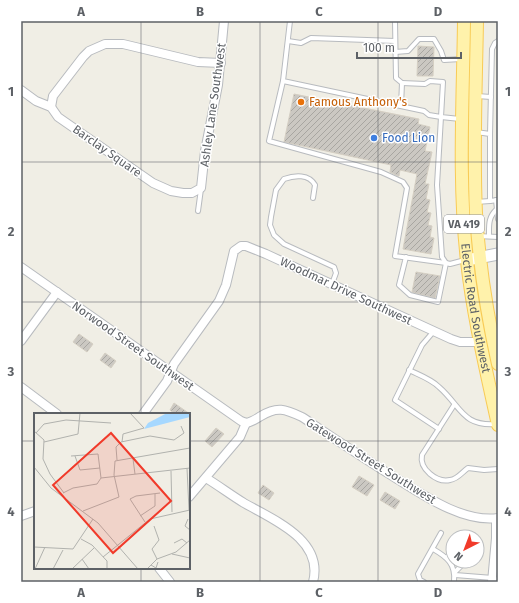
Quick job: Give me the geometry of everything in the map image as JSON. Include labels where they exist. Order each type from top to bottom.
[{"type":"main road","name":"Electric Road Southwest","points":[[464,21],[464,215],[467,260],[480,342],[498,424]]},
{"type":"main road","name":"Electric Road Southwest","points":[[477,21],[476,202],[484,236],[480,258],[488,316],[498,364]]},
{"type":"street","name":"Ashley Lane Southwest","points":[[201,188],[205,151],[221,64],[224,21]]},
{"type":"street","points":[[51,107],[53,96],[83,56],[93,49],[105,44],[123,44],[198,62],[221,64]]},
{"type":"street","name":"Barclay Square","points":[[21,90],[36,101],[51,107],[58,117],[157,185],[171,191],[182,193],[192,193],[201,188]]},
{"type":"street","name":"Woodmar Drive Southwest","points":[[171,372],[174,364],[219,301],[226,285],[234,251],[241,246],[246,246],[266,254],[460,342],[480,342]]},
{"type":"street","points":[[467,260],[498,254]]},
{"type":"street","name":"Norwood Street Southwest","points":[[21,267],[241,421],[246,423]]},
{"type":"street","points":[[21,341],[57,292]]},
{"type":"street","points":[[145,413],[171,372]]},
{"type":"street","points":[[21,387],[56,413]]},
{"type":"street","name":"Gatewood Street Southwest","points":[[246,423],[251,422],[272,410],[292,412],[428,498],[453,510],[471,516],[487,519],[497,518]]},
{"type":"street","points":[[190,496],[240,437],[246,423]]},
{"type":"street","points":[[206,478],[286,527],[302,541],[310,551],[313,558],[315,567],[312,582]]},
{"type":"street","points":[[21,516],[34,512]]},
{"type":"street","points":[[494,580],[497,518]]},
{"type":"street","points":[[160,569],[170,582]]},
{"type":"lane","points":[[290,21],[283,81],[269,141],[381,172],[403,182],[407,188],[395,256],[450,264],[467,260]]},
{"type":"lane","points":[[394,21],[396,78],[402,83],[425,84],[430,81],[443,82],[438,171],[438,202],[442,257],[446,263],[438,302],[410,295],[399,285],[406,257]]},
{"type":"lane","points":[[288,41],[302,43],[311,38],[395,41]]},
{"type":"lane","points":[[395,52],[408,51],[419,39],[434,39],[444,60],[464,59]]},
{"type":"lane","points":[[490,200],[492,49],[498,41]]},
{"type":"lane","points":[[283,81],[424,111],[429,115],[463,119]]},
{"type":"lane","points":[[401,106],[402,83]]},
{"type":"lane","points":[[476,96],[491,97]]},
{"type":"lane","points":[[476,132],[490,134]]},
{"type":"lane","points":[[313,198],[315,185],[311,179],[297,176],[284,179],[276,190],[271,217],[271,228],[278,239],[284,244],[334,267],[336,273],[332,284]]},
{"type":"lane","points":[[198,211],[201,188]]},
{"type":"lane","points":[[476,202],[497,200],[498,220]]},
{"type":"lane","points":[[497,209],[491,214],[484,236],[498,236]]},
{"type":"lane","points":[[434,331],[422,345],[395,400],[439,429]]},
{"type":"lane","points":[[409,370],[439,387],[464,415],[483,424],[498,424]]},
{"type":"lane","points":[[454,405],[422,455],[422,464],[428,472],[439,479],[449,481],[459,476],[468,468],[484,470],[498,469]]},
{"type":"lane","points":[[424,582],[420,580],[418,574],[441,533]]},
{"type":"lane","points":[[433,549],[445,556]]},
{"type":"lane","points":[[453,569],[455,574],[454,582]]},
{"type":"lane","points":[[455,574],[459,569]]},
{"type":"lane","points":[[455,574],[494,580]]},
{"type":"building","points":[[418,46],[434,47],[433,76],[417,76]]},
{"type":"building","points":[[294,94],[419,119],[418,124],[430,127],[425,151],[432,152],[425,184],[429,184],[426,199],[430,200],[427,212],[431,213],[428,225],[432,226],[430,237],[434,238],[431,254],[403,249],[417,174],[400,170],[398,176],[390,172],[391,165],[284,142]]},
{"type":"building","points":[[416,272],[440,276],[435,298],[412,292]]},
{"type":"building","points":[[79,334],[93,344],[87,352],[73,342]]},
{"type":"building","points":[[105,353],[116,361],[111,368],[100,360]]},
{"type":"building","points":[[174,403],[189,413],[174,413],[170,410]]},
{"type":"building","points":[[216,428],[224,434],[212,447],[205,441]]},
{"type":"building","points":[[359,476],[374,485],[367,496],[352,487]]},
{"type":"building","points":[[263,485],[274,493],[269,500],[258,493]]},
{"type":"building","points":[[385,492],[400,501],[395,509],[380,500]]},
{"type":"place","name":"Famous Anthony's","points":[[301,102]]},
{"type":"place","name":"Food Lion","points":[[374,138]]}]
